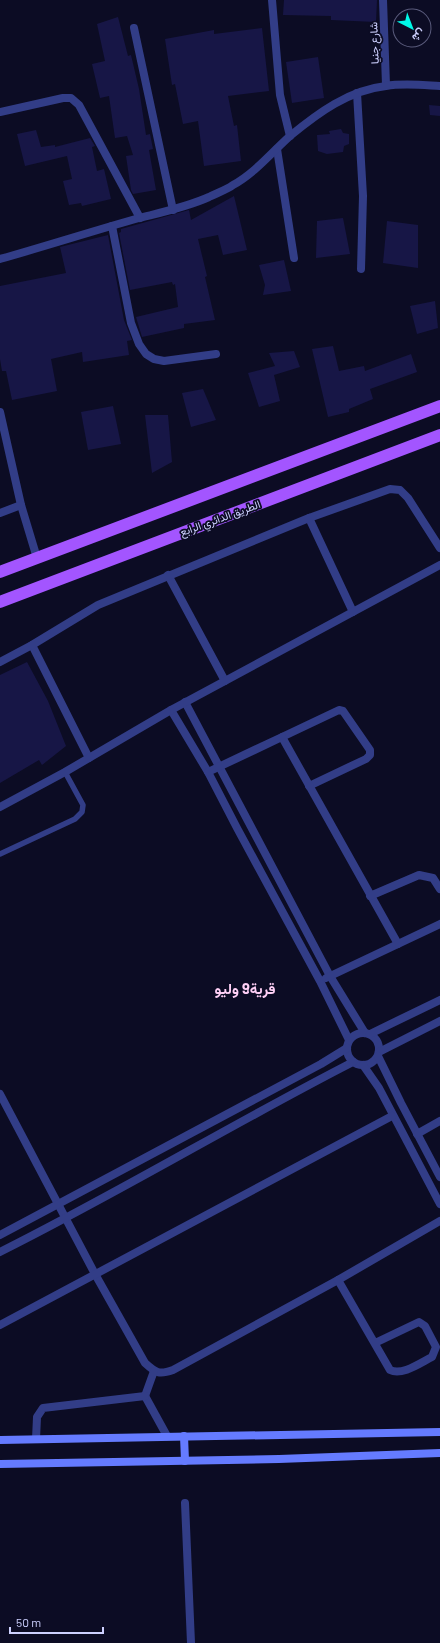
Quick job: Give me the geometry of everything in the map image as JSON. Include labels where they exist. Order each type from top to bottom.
[{"type":"main road","points":[[0,572],[440,406]]},
{"type":"main road","name":"الطريق الدائري الرابع","points":[[0,602],[440,435]]},
{"type":"street","points":[[272,0],[280,95],[290,136]]},
{"type":"street","name":"شارع جنيا","points":[[383,0],[386,85]]},
{"type":"street","points":[[134,28],[173,210]]},
{"type":"street","points":[[0,259],[140,218],[173,210],[206,198],[234,185],[277,149],[290,136],[338,101],[357,93],[386,85],[440,86]]},
{"type":"street","points":[[357,93],[363,196],[361,269]]},
{"type":"street","points":[[0,112],[62,98],[71,98],[79,105],[140,218]]},
{"type":"street","points":[[277,149],[294,258]]},
{"type":"street","points":[[112,226],[131,322],[138,344],[146,354],[164,361],[216,354]]},
{"type":"street","points":[[0,412],[21,505],[37,558]]},
{"type":"street","points":[[0,662],[32,645],[98,605],[309,518],[390,489],[400,490],[408,498],[440,548]]},
{"type":"street","points":[[0,513],[21,505]]},
{"type":"street","points":[[309,518],[353,612]]},
{"type":"street","points":[[0,807],[65,772],[170,710],[440,565]]},
{"type":"street","points":[[168,575],[225,681]]},
{"type":"street","points":[[32,645],[89,758]]},
{"type":"street","points":[[185,702],[221,766],[330,976],[367,1033],[378,1043],[379,1054],[417,1134],[440,1177]]},
{"type":"street","points":[[170,710],[208,772],[320,981],[348,1044],[348,1056],[353,1062],[362,1066],[379,1088],[392,1116],[440,1204]]},
{"type":"street","points":[[208,772],[339,710],[343,711],[370,750],[370,755],[366,759],[309,786]]},
{"type":"street","points":[[282,737],[398,944]]},
{"type":"street","points":[[370,896],[419,875],[433,878],[440,888]]},
{"type":"street","points":[[320,981],[440,924]]},
{"type":"street","points":[[0,1235],[321,1064],[348,1044],[356,1034],[367,1033],[440,1000]]},
{"type":"street","points":[[362,1066],[374,1061],[379,1054],[440,1021]]},
{"type":"street","points":[[0,1252],[67,1218],[310,1084],[353,1062]]},
{"type":"street","points":[[0,1094],[67,1218],[95,1274],[145,1363],[154,1371],[163,1374],[173,1370],[338,1280],[440,1221]]},
{"type":"street","points":[[0,1325],[392,1116]]},
{"type":"street","points":[[417,1134],[440,1121]]},
{"type":"street","points":[[338,1280],[390,1370],[394,1372],[401,1372],[432,1357],[436,1347],[425,1326],[419,1322],[375,1343]]},
{"type":"street","points":[[154,1371],[145,1396],[167,1436]]},
{"type":"street","points":[[36,1439],[37,1417],[43,1408],[145,1396]]},
{"type":"street","points":[[0,1440],[440,1432]]},
{"type":"street","points":[[184,1436],[185,1461]]},
{"type":"street","points":[[0,1464],[185,1461],[440,1453]]},
{"type":"street","points":[[185,1502],[191,1643]]},
{"type":"lane","points":[[0,854],[75,818],[82,812],[83,805],[65,772]]},
{"type":"building","points":[[284,0],[377,0],[376,22],[331,20],[331,16],[283,15]]},
{"type":"building","points":[[118,17],[128,56],[131,55],[139,89],[146,135],[150,134],[153,149],[149,150],[156,190],[133,194],[131,190],[126,156],[133,155],[127,136],[115,138],[109,96],[100,98],[92,64],[105,61],[97,24]]},
{"type":"building","points":[[262,28],[269,91],[228,96],[234,126],[237,125],[241,161],[204,166],[198,121],[183,124],[175,84],[172,85],[165,39],[214,30],[214,34]]},
{"type":"building","points":[[318,57],[324,98],[292,103],[286,62]]},
{"type":"building","points":[[429,105],[440,106],[440,116],[430,115]]},
{"type":"building","points":[[341,129],[343,133],[349,134],[349,144],[344,146],[343,152],[327,154],[318,151],[317,135],[330,134],[329,131]]},
{"type":"building","points":[[36,130],[41,147],[55,145],[55,147],[90,138],[95,146],[92,147],[97,171],[104,169],[111,199],[82,206],[81,203],[69,205],[63,181],[72,179],[67,156],[25,166],[17,134]]},
{"type":"building","points":[[234,196],[247,250],[223,255],[218,235],[198,239],[207,276],[205,277],[215,320],[184,324],[184,328],[142,337],[136,317],[178,307],[175,284],[173,285],[172,282],[130,290],[119,233],[121,232],[121,229],[189,210],[191,220]]},
{"type":"building","points":[[343,218],[350,254],[316,258],[317,221]]},
{"type":"building","points":[[387,221],[418,225],[418,268],[383,263]]},
{"type":"building","points":[[108,235],[124,320],[132,340],[127,341],[129,355],[83,362],[82,352],[51,359],[57,391],[12,400],[6,371],[2,371],[0,359],[0,286],[66,273],[60,247]]},
{"type":"building","points":[[284,260],[291,291],[263,295],[265,285],[259,265]]},
{"type":"building","points":[[435,301],[438,328],[417,334],[410,306]]},
{"type":"building","points":[[333,346],[339,371],[364,366],[365,371],[411,354],[417,372],[370,389],[373,399],[349,409],[349,412],[328,417],[312,349]]},
{"type":"building","points":[[294,351],[300,367],[274,375],[280,401],[259,407],[248,373],[275,366],[269,353]]},
{"type":"building","points":[[203,389],[216,420],[191,427],[182,393]]},
{"type":"building","points":[[113,406],[121,444],[88,450],[81,412]]},
{"type":"building","points":[[145,415],[168,415],[172,462],[152,473]]},
{"type":"building","points":[[27,662],[48,701],[66,746],[42,765],[39,760],[0,783],[0,675]]},
{"type":"district","name":"قرية9 وليو","points":[[245,989]]}]
